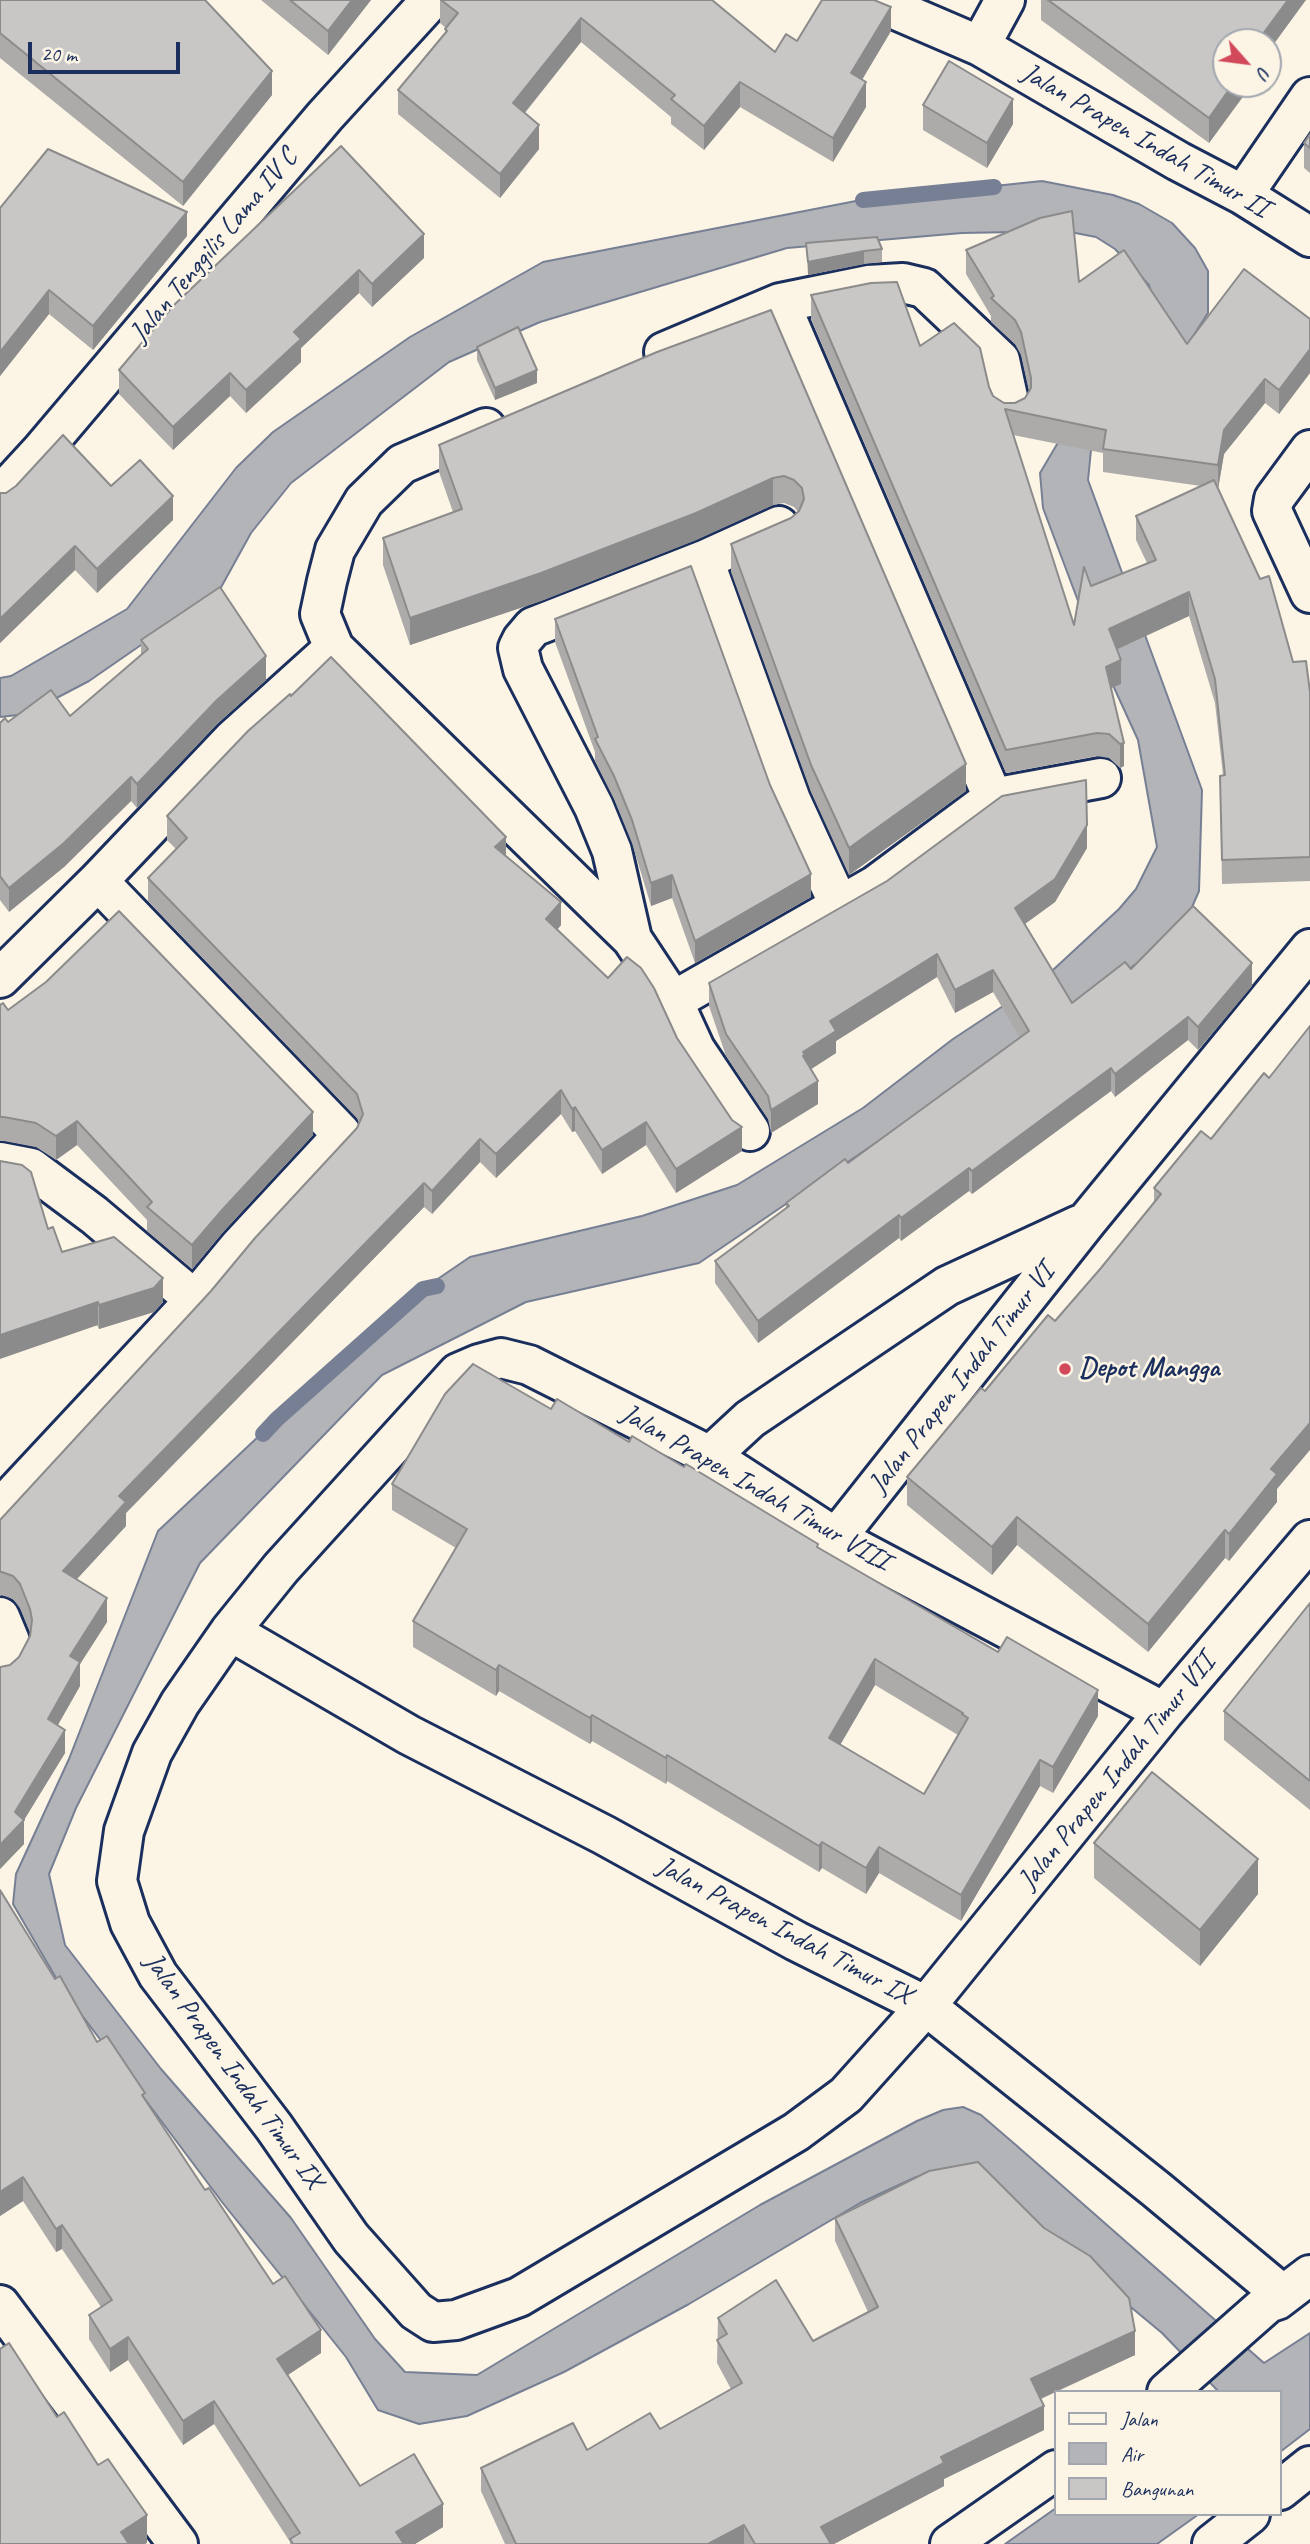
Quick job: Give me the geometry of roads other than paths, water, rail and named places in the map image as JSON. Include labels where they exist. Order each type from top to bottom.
[{"type":"street","name":"Jalan Tenggilis Lama IV C","points":[[0,496],[42,450],[307,136],[431,0]]},
{"type":"street","name":"Jalan Prapen Indah Timur II","points":[[873,0],[980,46],[1178,161],[1243,195],[1310,237]]},
{"type":"street","points":[[980,46],[1005,0]]},
{"type":"street","points":[[1243,195],[1310,97]]},
{"type":"street","points":[[629,367],[780,303],[868,285],[903,283],[924,288],[1000,360],[1010,406]]},
{"type":"street","points":[[780,303],[993,798]]},
{"type":"street","points":[[516,415],[402,464],[364,501],[335,550],[320,614],[334,648],[632,939],[673,1001],[695,1049],[750,1131]]},
{"type":"street","points":[[1310,450],[1275,499],[1272,511],[1310,593]]},
{"type":"street","points":[[632,939],[612,851],[594,807],[523,669],[518,648],[533,627],[704,561],[782,525]]},
{"type":"street","points":[[704,561],[791,800],[840,907]]},
{"type":"street","points":[[0,978],[99,881],[233,739],[334,648]]},
{"type":"street","points":[[673,1001],[876,885],[993,798],[1101,778]]},
{"type":"street","points":[[0,1509],[195,1300],[340,1138],[341,1133],[99,881]]},
{"type":"street","name":"Jalan Prapen Indah Timur VI","points":[[836,1538],[1087,1221],[1310,949]]},
{"type":"street","points":[[0,1163],[32,1168],[94,1215],[195,1300]]},
{"type":"street","name":"Jalan Prapen Indah Timur VI","points":[[710,1456],[750,1419],[947,1286],[1087,1221]]},
{"type":"street","name":"Jalan Prapen Indah Timur VIII","points":[[230,1631],[281,1567],[458,1373],[501,1358],[529,1365],[710,1456],[836,1538],[1164,1712]]},
{"type":"street","name":"Jalan Prapen Indah Timur VII","points":[[926,2006],[1164,1712],[1310,1540]]},
{"type":"street","points":[[0,1617],[10,1642],[4,1662]]},
{"type":"street","name":"Jalan Prapen Indah Timur IX","points":[[926,2006],[846,2095],[796,2132],[519,2297],[456,2320],[440,2323],[416,2311],[351,2238],[274,2127],[158,1975],[130,1923],[117,1881],[124,1831],[152,1753],[180,1703],[230,1631],[408,1735],[604,1835],[796,1941],[926,2006],[1287,2291]]},
{"type":"street","points":[[1169,2390],[1287,2291]]},
{"type":"street","points":[[0,2305],[178,2544]]},
{"type":"street","points":[[1282,2488],[1310,2466]]},
{"type":"street","points":[[950,2544],[1054,2471]]},
{"type":"street","points":[[1212,2544],[1247,2516]]},
{"type":"water","points":[[1042,181],[1113,195],[1139,204],[1172,223],[1195,248],[1208,271],[1208,313],[1181,355],[1091,450],[1088,480],[1202,790],[1199,891],[1183,928],[1107,986],[699,1263],[526,1302],[382,1375],[200,1563],[76,1808],[49,1874],[65,1945],[161,2069],[291,2218],[375,2339],[405,2372],[477,2375],[760,2205],[917,2121],[943,2110],[963,2107],[981,2115],[1264,2363],[1310,2333],[1310,2429],[1282,2450],[1282,2390],[1217,2390],[1162,2333],[966,2170],[916,2177],[860,2203],[689,2304],[564,2372],[467,2416],[419,2424],[378,2410],[346,2357],[222,2202],[63,1990],[13,1904],[16,1874],[69,1759],[158,1531],[277,1419],[423,1289],[470,1257],[642,1216],[737,1185],[863,1108],[953,1039],[1041,981],[1119,909],[1136,889],[1157,847],[1138,740],[1095,646],[1043,508],[1040,473],[1079,407],[1157,312],[1149,285],[1115,249],[1096,237],[1065,231],[962,233],[787,248],[540,322],[449,362],[291,483],[251,533],[219,591],[89,681],[26,714],[0,717],[0,678],[11,676],[127,609],[236,468],[273,432],[410,337],[543,262],[861,200]]},
{"type":"water","points":[[1054,2509],[1054,2516],[1196,2516],[1157,2544],[1005,2544]]},
{"type":"waterway","points":[[863,200],[994,187]]},
{"type":"waterway","points":[[263,1434],[423,1289],[437,1286]]},
{"type":"place","name":"Depot Mangga","points":[[1065,1369]]}]
